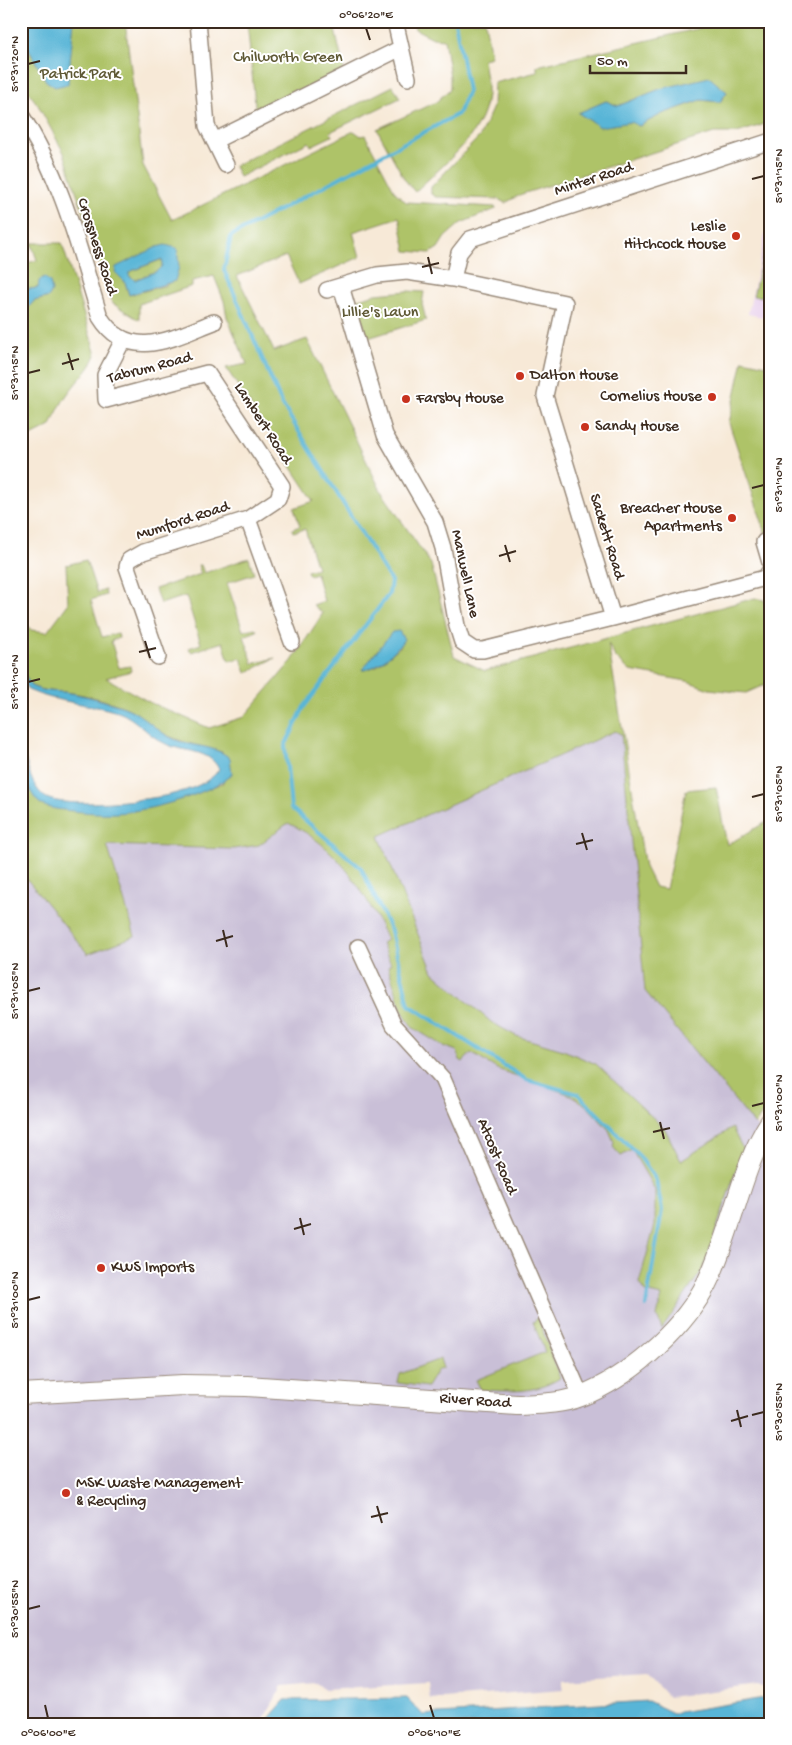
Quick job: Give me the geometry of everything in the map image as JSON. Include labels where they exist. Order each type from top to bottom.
[{"type":"street","points":[[198,21],[207,126],[226,165]]},
{"type":"street","points":[[395,21],[408,78]]},
{"type":"street","points":[[214,141],[401,48]]},
{"type":"street","name":"Crossness Road","points":[[21,115],[53,173],[100,317],[106,327],[123,340]]},
{"type":"street","name":"Minter Road","points":[[454,279],[460,253],[470,240],[771,141]]},
{"type":"street","name":"Manwell Lane","points":[[454,279],[430,274],[396,272],[334,288],[385,435],[435,522],[443,548],[457,626],[462,642],[474,650],[483,650],[613,618]]},
{"type":"street","name":"Sackett Road","points":[[454,279],[565,303],[545,396],[613,618]]},
{"type":"street","points":[[123,340],[137,344],[149,344],[170,339],[214,322]]},
{"type":"street","name":"Tabrum Road","points":[[123,340],[105,375],[106,400],[207,373]]},
{"type":"street","name":"Lambert Road","points":[[207,373],[282,486],[278,499],[248,519]]},
{"type":"street","points":[[248,519],[292,620],[292,642]]},
{"type":"street","name":"Mumford Road","points":[[158,656],[127,567],[130,560],[143,552],[248,519]]},
{"type":"street","points":[[613,618],[765,578],[771,567],[764,542]]},
{"type":"street","name":"Atcost Road","points":[[358,947],[394,1025],[443,1078],[580,1396]]},
{"type":"street","name":"River Road","points":[[21,1394],[183,1385],[287,1387],[507,1405],[548,1403],[580,1396],[646,1357],[675,1328],[703,1291],[721,1249],[758,1140],[771,1121]]},
{"type":"shaded area","points":[[771,208],[771,319],[748,314]]},
{"type":"shaded area","points":[[615,731],[622,734],[645,991],[771,1142],[771,1688],[767,1689],[758,1685],[668,1697],[647,1674],[563,1679],[563,1689],[430,1699],[428,1683],[324,1689],[316,1683],[282,1686],[261,1724],[21,1724],[21,872],[88,954],[135,936],[107,845],[233,849],[259,845],[288,823],[302,829],[338,858],[379,836]]},
{"type":"green space","name":"Patrick Park","points":[[21,21],[125,21],[143,165],[172,220],[354,131],[361,136],[365,135],[395,192],[406,202],[495,207],[496,209],[461,223],[445,237],[438,248],[430,253],[406,251],[399,217],[353,232],[360,257],[299,284],[286,256],[237,276],[274,351],[307,339],[381,491],[431,564],[454,656],[485,671],[755,598],[764,600],[771,617],[771,682],[746,693],[709,689],[687,681],[630,671],[615,657],[608,643],[645,867],[655,887],[666,889],[686,790],[716,787],[727,845],[771,819],[771,1100],[755,1125],[645,991],[621,734],[615,731],[379,836],[433,972],[491,1022],[516,1036],[563,1050],[596,1064],[665,1129],[681,1161],[732,1128],[743,1149],[703,1269],[662,1329],[657,1316],[662,1296],[645,1292],[639,1283],[655,1225],[655,1190],[632,1150],[621,1156],[613,1147],[614,1142],[609,1130],[587,1106],[571,1095],[497,1069],[471,1053],[463,1062],[460,1060],[457,1051],[443,1046],[412,1027],[401,1008],[388,966],[391,964],[382,943],[387,940],[369,904],[348,872],[335,857],[306,833],[288,823],[259,845],[233,849],[107,845],[135,936],[88,954],[21,872],[21,759],[43,805],[133,811],[180,799],[223,783],[222,752],[168,736],[132,710],[119,705],[87,696],[48,691],[31,686],[21,668],[21,617],[31,630],[47,632],[68,604],[66,565],[86,560],[97,593],[105,590],[106,595],[91,600],[102,637],[118,633],[119,638],[111,641],[119,668],[130,666],[131,671],[106,678],[151,703],[209,728],[244,717],[292,661],[323,613],[313,605],[324,601],[316,573],[309,575],[307,571],[317,568],[305,529],[293,532],[292,529],[300,526],[294,508],[314,501],[226,368],[247,364],[227,317],[224,301],[214,276],[192,281],[192,286],[139,304],[139,320],[112,303],[64,153],[38,105],[21,82]],"holes":[[[177,248],[167,285],[129,295],[125,282],[115,272]],[[401,646],[377,666],[363,670],[378,649]]]},
{"type":"green space","name":"Chilworth Green","points":[[247,21],[333,21],[344,70],[256,115]]},
{"type":"green space","points":[[413,21],[485,21],[491,57],[483,59],[487,86],[486,103],[481,118],[463,145],[415,192],[405,180],[377,129],[436,102],[450,89],[444,39],[433,38],[415,29]]},
{"type":"green space","points":[[731,21],[764,21],[771,122],[737,133],[714,133],[522,194],[505,203],[498,199],[436,197],[431,194],[431,187],[480,136],[493,107],[494,83],[537,72],[537,66]],"holes":[[[709,78],[727,92],[720,102],[701,100],[662,114],[639,126],[631,121],[610,125],[579,113],[606,101],[618,106],[660,89]]]},
{"type":"green space","points":[[393,86],[400,98],[330,132],[332,136],[311,146],[309,142],[239,177],[234,166]]},
{"type":"green space","points":[[31,243],[62,243],[96,355],[88,369],[63,401],[51,426],[21,441],[24,413],[21,396],[21,327],[24,327],[29,316],[27,308],[34,301],[49,297],[38,288],[21,290],[21,265],[37,260]]},
{"type":"green space","points":[[765,248],[771,251],[771,297],[753,296]]},
{"type":"green space","points":[[163,259],[162,266],[157,271],[134,280],[129,276],[129,272]]},
{"type":"green space","name":"Lillie's Lawn","points":[[408,291],[424,292],[422,304],[426,320],[368,338],[355,300],[376,294]]},
{"type":"green space","points":[[743,360],[771,366],[771,549],[729,423]]},
{"type":"green space","points":[[249,558],[254,574],[227,583],[243,631],[255,628],[257,631],[244,636],[253,664],[275,658],[246,673],[241,658],[229,661],[223,642],[191,652],[189,648],[201,644],[186,596],[160,604],[155,589],[201,574],[198,565],[201,565],[204,573]]},
{"type":"green space","points":[[538,1318],[560,1378],[532,1389],[512,1391],[481,1390],[476,1380],[545,1352],[533,1322]]},
{"type":"green space","points":[[440,1359],[443,1368],[438,1369],[427,1387],[398,1383],[400,1374]]},
{"type":"water","points":[[25,21],[74,21],[68,84],[55,87],[46,81],[22,37]]},
{"type":"water","points":[[709,77],[727,92],[720,102],[701,100],[662,114],[639,126],[631,122],[600,127],[578,113],[606,101],[618,106],[660,89]]},
{"type":"water","points":[[165,245],[177,248],[179,267],[175,281],[129,295],[125,282],[115,272],[116,267]],"holes":[[[162,259],[162,266],[157,271],[135,280],[129,276],[129,272]]]},
{"type":"water","points":[[44,277],[50,282],[52,291],[49,297],[34,301],[28,308],[27,324],[21,327],[21,290],[38,288],[39,281]]},
{"type":"water","points":[[399,631],[404,639],[397,649],[379,664],[362,670],[392,632]]},
{"type":"water","points":[[21,668],[31,686],[44,690],[87,696],[124,707],[138,714],[169,737],[211,748],[224,754],[230,758],[232,774],[212,787],[186,798],[133,811],[95,813],[57,809],[42,805],[31,791],[24,772],[21,734],[28,768],[34,784],[45,797],[55,801],[87,803],[128,801],[162,796],[199,785],[211,778],[219,769],[214,762],[202,754],[173,747],[160,741],[131,718],[118,712],[50,698],[28,690],[21,678]]},
{"type":"water","points":[[771,1697],[771,1724],[264,1724],[285,1700],[407,1698],[423,1715],[648,1701],[673,1713]]},
{"type":"waterway","points":[[455,21],[468,91],[458,114],[231,236],[224,270],[282,404],[391,581],[389,594],[304,707],[285,746],[291,808],[361,868],[391,931],[409,1005],[527,1080],[578,1094],[640,1157],[656,1180],[662,1210],[646,1306]]},
{"type":"place","name":"Leslie Hitchcock House","points":[[736,236]]},
{"type":"place","name":"Dalton House","points":[[520,376]]},
{"type":"place","name":"Cornelius House","points":[[712,397]]},
{"type":"place","name":"Farsby House","points":[[406,399]]},
{"type":"place","name":"Sandy House","points":[[585,427]]},
{"type":"place","name":"Breacher House Apartments","points":[[732,518]]},
{"type":"place","name":"KWS Imports","points":[[101,1268]]},
{"type":"place","name":"MSK Waste Management & Recycling","points":[[66,1493]]}]
